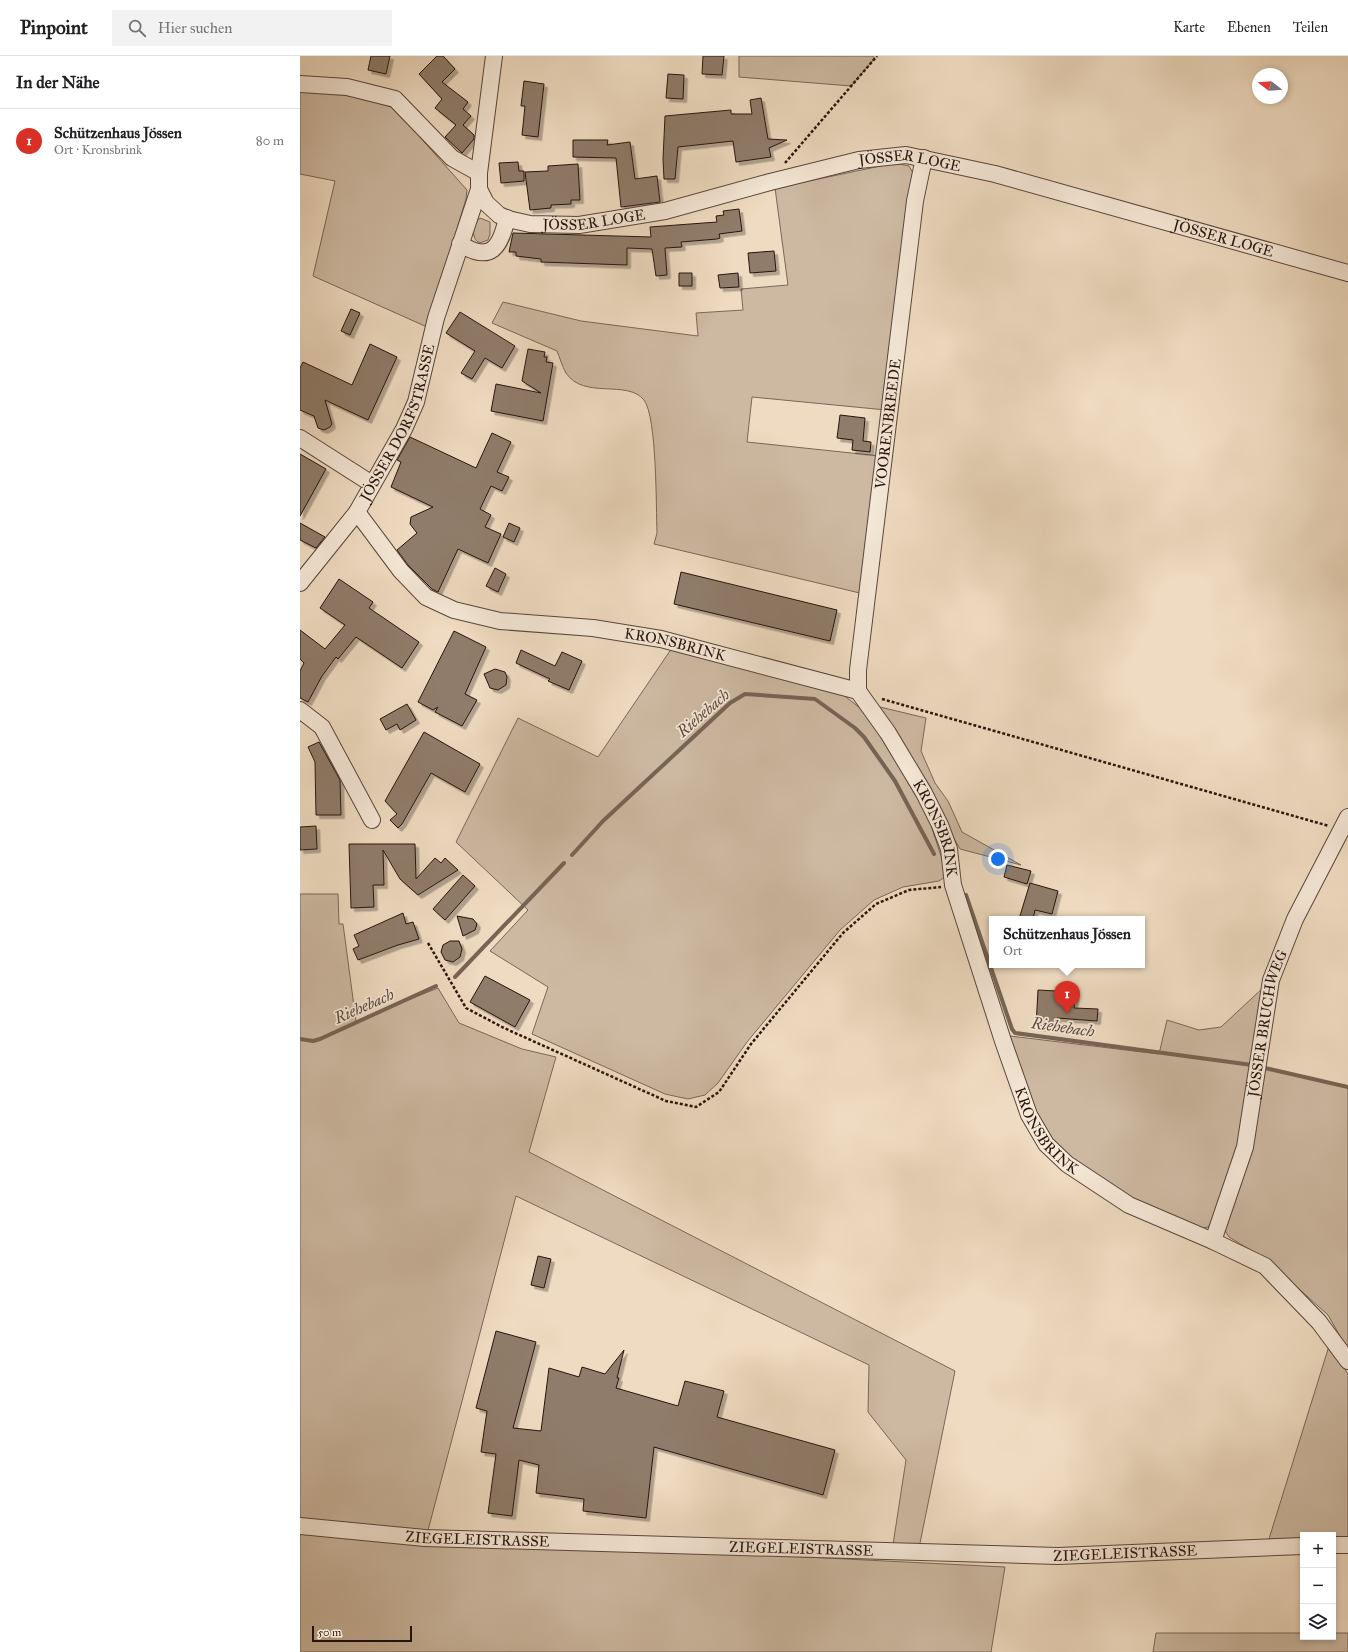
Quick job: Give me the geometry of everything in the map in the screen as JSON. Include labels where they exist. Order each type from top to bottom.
[{"type":"street","name":"JÖSSER DORFSTRASSE","points":[[300,583],[357,512],[404,430],[416,402],[436,318],[479,189],[478,173],[494,56]]},
{"type":"street","points":[[300,84],[347,87],[395,99],[452,158],[478,173]]},
{"type":"street","name":"JÖSSER LOGE","points":[[479,189],[486,203],[499,215],[507,218],[530,224],[579,225],[665,211],[770,182],[859,160],[906,155],[995,174],[1348,273]]},
{"type":"street","name":"VOORENBREEDE","points":[[858,691],[858,670],[915,201],[924,158]]},
{"type":"street","points":[[460,244],[470,251],[480,253],[492,250],[500,242],[507,218]]},
{"type":"street","points":[[300,438],[372,484]]},
{"type":"street","name":"KRONSBRINK","points":[[357,512],[401,571],[426,597],[454,610],[500,621],[592,628],[661,638],[858,691],[888,732],[924,793],[940,825],[949,850],[953,885],[1003,1041],[1029,1115],[1046,1144],[1067,1164],[1129,1205],[1213,1241],[1265,1266],[1319,1322],[1348,1361]]},
{"type":"street","points":[[300,710],[322,727],[372,820]]},
{"type":"street","name":"JÖSSER BRUCHWEG","points":[[1213,1241],[1245,1147],[1271,980],[1295,919],[1345,823]]},
{"type":"street","name":"ZIEGELEISTRASSE","points":[[300,1526],[426,1538],[1058,1556],[1300,1546]]},
{"type":"street","points":[[1336,1545],[1348,1545]]},
{"type":"path","points":[[785,164],[877,56]]},
{"type":"path","points":[[858,691],[1345,823]]},
{"type":"path","points":[[428,943],[466,1008],[504,1028],[666,1101],[696,1107],[719,1092],[751,1044],[843,933],[876,904],[909,890],[953,885]]},
{"type":"shaded area","points":[[739,56],[872,56],[875,58],[851,86],[739,77]]},
{"type":"shaded area","points":[[300,90],[359,97],[394,108],[467,190],[466,199],[427,327],[313,276],[335,181],[300,174]]},
{"type":"shaded area","points":[[895,163],[909,166],[913,173],[886,410],[752,397],[747,442],[880,456],[864,594],[654,544],[657,533],[654,443],[648,410],[644,400],[637,394],[627,391],[583,386],[574,381],[566,373],[557,351],[492,323],[503,302],[581,321],[698,336],[696,313],[743,310],[741,289],[788,285],[775,188]]},
{"type":"shaded area","points":[[480,218],[490,222],[490,234],[488,240],[480,243],[475,238],[474,227]]},
{"type":"shaded area","points":[[676,642],[837,690],[869,715],[927,813],[943,862],[945,877],[939,881],[903,887],[874,900],[840,930],[747,1042],[718,1083],[705,1095],[688,1099],[665,1094],[532,1034],[548,987],[490,951],[528,910],[456,842],[518,718],[598,757]]},
{"type":"shaded area","points":[[880,707],[926,718],[921,751],[935,783],[948,801],[962,832],[1021,865],[960,849]]},
{"type":"shaded area","points":[[300,894],[338,894],[339,924],[343,924],[356,1021],[438,988],[459,1023],[522,1049],[556,1057],[529,1152],[955,1371],[919,1548],[892,1551],[906,1460],[868,1412],[869,1365],[516,1196],[426,1538],[1005,1567],[991,1652],[300,1652]]},
{"type":"shaded area","points":[[1265,986],[1242,1147],[1216,1217],[1208,1227],[1199,1229],[1123,1196],[1058,1150],[1038,1116],[1010,1036],[1159,1054],[1167,1020],[1199,1030],[1221,1027]]},
{"type":"shaded area","points":[[1261,1067],[1348,1086],[1348,1350],[1328,1315],[1267,1260],[1229,1237],[1224,1229]]},
{"type":"shaded area","points":[[1329,1346],[1348,1374],[1348,1543],[1336,1544],[1336,1532],[1300,1532],[1300,1544],[1268,1542]]},
{"type":"shaded area","points":[[1156,1633],[1300,1633],[1300,1640],[1336,1640],[1336,1633],[1348,1633],[1348,1652],[1153,1652]]},
{"type":"building","points":[[371,56],[390,56],[386,74],[368,70]]},
{"type":"building","points":[[437,56],[443,56],[455,69],[442,82],[468,102],[463,109],[471,116],[463,125],[474,135],[474,139],[462,153],[445,137],[456,125],[435,108],[442,99],[419,74]]},
{"type":"building","points":[[703,56],[724,56],[722,75],[702,74]]},
{"type":"building","points":[[668,74],[684,75],[683,99],[666,98]]},
{"type":"building","points":[[524,81],[544,84],[538,137],[522,135],[525,106],[521,106]]},
{"type":"building","points":[[761,98],[768,139],[787,140],[769,148],[771,157],[736,162],[733,141],[678,147],[675,179],[664,179],[663,159],[665,116],[731,110],[731,114],[752,114],[750,100]]},
{"type":"building","points":[[573,140],[608,140],[607,145],[630,142],[635,179],[657,176],[660,202],[621,207],[616,158],[573,157]]},
{"type":"building","points":[[518,162],[519,171],[524,171],[524,181],[501,183],[499,163]]},
{"type":"building","points":[[578,164],[580,200],[571,200],[571,204],[551,205],[551,208],[530,210],[525,172],[548,171],[548,166]]},
{"type":"building","points":[[739,209],[742,231],[719,234],[720,238],[717,239],[681,242],[682,247],[665,248],[667,275],[656,276],[652,249],[627,248],[627,265],[541,262],[541,259],[516,256],[516,252],[509,252],[513,233],[651,237],[650,227],[717,222],[716,216],[724,215],[723,211]]},
{"type":"building","points":[[774,251],[776,271],[750,273],[748,253]]},
{"type":"building","points":[[679,273],[692,273],[692,286],[679,286]]},
{"type":"building","points":[[738,273],[739,287],[720,288],[718,275]]},
{"type":"building","points":[[351,309],[360,313],[350,335],[341,331]]},
{"type":"building","points":[[460,312],[515,346],[502,368],[485,358],[472,379],[461,373],[475,351],[446,333]]},
{"type":"building","points":[[370,344],[397,357],[368,420],[325,400],[332,424],[324,430],[318,428],[314,416],[300,410],[300,368],[303,362],[352,385]]},
{"type":"building","points":[[528,349],[545,352],[544,357],[547,357],[546,362],[553,363],[543,421],[491,411],[496,384],[541,393],[522,381]]},
{"type":"building","points":[[840,415],[865,418],[863,441],[871,442],[870,452],[852,450],[853,440],[837,438]]},
{"type":"building","points":[[492,433],[511,442],[497,472],[509,477],[502,491],[491,486],[480,509],[491,515],[485,527],[501,534],[488,563],[458,549],[438,592],[432,589],[408,565],[397,550],[417,533],[410,524],[411,517],[433,507],[391,487],[401,462],[397,460],[410,437],[476,468]]},
{"type":"building","points":[[300,454],[326,469],[300,516]]},
{"type":"building","points":[[300,523],[325,537],[316,548],[300,540]]},
{"type":"building","points":[[509,523],[520,528],[514,542],[503,537]]},
{"type":"building","points":[[495,568],[506,574],[498,592],[486,586]]},
{"type":"building","points":[[681,572],[837,610],[830,641],[674,604]]},
{"type":"building","points":[[339,579],[373,602],[369,608],[419,642],[402,668],[356,637],[338,659],[336,657],[322,676],[308,702],[300,698],[300,671],[304,663],[300,659],[300,630],[325,649],[345,625],[320,608]]},
{"type":"building","points":[[454,631],[486,647],[465,694],[477,700],[462,726],[435,712],[438,707],[433,710],[418,702]]},
{"type":"building","points":[[521,650],[555,666],[562,652],[582,661],[569,690],[548,681],[550,679],[516,663]]},
{"type":"building","points":[[495,669],[505,672],[507,677],[506,685],[498,690],[490,688],[484,674]]},
{"type":"building","points":[[407,704],[416,720],[400,730],[397,724],[386,730],[380,719]]},
{"type":"building","points":[[424,732],[480,764],[465,792],[431,773],[402,824],[398,828],[390,820],[397,814],[385,801]]},
{"type":"building","points":[[319,742],[340,780],[341,815],[316,815],[315,762],[308,747]]},
{"type":"building","points":[[316,826],[317,849],[300,850],[300,827]]},
{"type":"building","points":[[349,844],[415,844],[416,879],[435,858],[441,863],[445,858],[458,870],[418,895],[400,879],[383,850],[384,885],[373,885],[374,907],[351,908]]},
{"type":"building","points":[[1007,865],[1031,871],[1027,884],[1004,877]]},
{"type":"building","points":[[463,875],[475,886],[445,920],[433,909]]},
{"type":"building","points":[[1030,883],[1058,891],[1052,914],[1035,910],[1034,916],[1020,916]]},
{"type":"building","points":[[403,913],[406,924],[413,922],[419,939],[358,960],[353,949],[359,946],[354,935]]},
{"type":"building","points":[[457,916],[473,919],[477,924],[475,930],[463,936]]},
{"type":"building","points":[[450,941],[459,941],[462,949],[460,957],[453,962],[445,960],[441,952],[443,945]]},
{"type":"building","points":[[485,976],[530,1000],[515,1027],[470,1002]]},
{"type":"building","points":[[1038,990],[1076,992],[1074,1008],[1098,1009],[1097,1021],[1057,1018],[1056,1028],[1036,1027]]},
{"type":"building","points":[[538,1256],[551,1259],[544,1288],[531,1285]]},
{"type":"building","points":[[496,1331],[536,1342],[513,1428],[541,1431],[549,1368],[579,1377],[582,1367],[605,1374],[624,1350],[616,1388],[678,1406],[685,1381],[724,1391],[717,1417],[835,1450],[823,1495],[654,1447],[646,1518],[583,1511],[584,1499],[536,1493],[539,1465],[519,1460],[512,1516],[488,1513],[496,1454],[481,1452],[487,1411],[476,1408]]},
{"type":"waterway","name":"Riehebach","points":[[572,855],[603,821],[730,703],[745,694],[815,699],[855,728],[864,737],[895,781],[934,854]]},
{"type":"waterway","name":"Riehebach","points":[[455,977],[564,863]]},
{"type":"waterway","name":"Riehebach","points":[[966,895],[989,962]]},
{"type":"waterway","name":"Riehebach","points":[[991,968],[1012,1029],[1015,1033],[1252,1065]]},
{"type":"waterway","name":"Riehebach","points":[[300,1039],[313,1041],[320,1039],[436,986]]},
{"type":"waterway","name":"Riehebach","points":[[1265,1068],[1348,1087]]},
{"type":"place","name":"Schützenhaus Jössen","points":[[1067,1014]]}]
